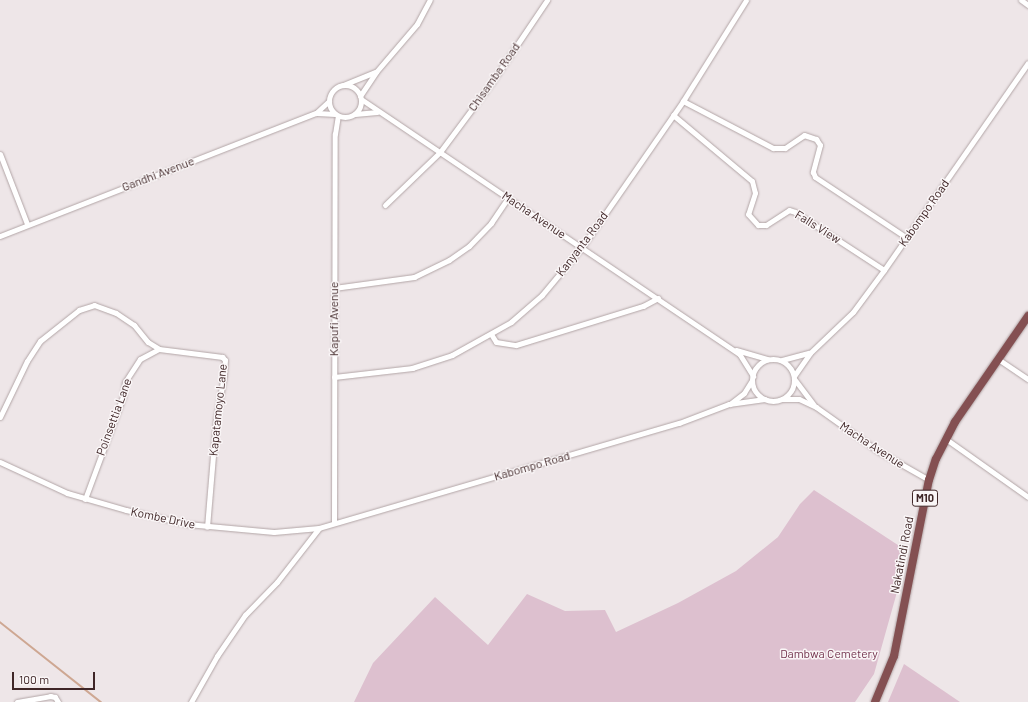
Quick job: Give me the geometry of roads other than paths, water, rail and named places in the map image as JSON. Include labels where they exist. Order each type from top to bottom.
[{"type":"highway","name":"Nakatindi Road","points":[[875,702],[894,656],[902,623],[929,480],[946,440],[998,359],[1028,316]]},
{"type":"street","points":[[376,72],[340,86],[332,92],[329,101],[336,115],[350,117],[359,110],[360,98],[376,72],[417,24],[430,0]]},
{"type":"street","name":"Chisamba Road","points":[[385,204],[440,152],[492,82],[547,0]]},
{"type":"street","name":"Kanyanta Road","points":[[334,377],[412,368],[452,355],[511,322],[542,295],[582,247],[683,101],[746,0]]},
{"type":"street","points":[[1020,0],[1028,5]]},
{"type":"street","name":"Kabompo Road","points":[[794,378],[810,353],[853,312],[907,238],[1028,63]]},
{"type":"street","points":[[340,86],[350,86],[360,98]]},
{"type":"street","name":"Macha Avenue","points":[[360,98],[377,112],[440,152],[729,347],[748,364],[752,378]]},
{"type":"street","name":"Gandhi Avenue","points":[[0,236],[27,224],[316,113],[329,101]]},
{"type":"street","points":[[683,101],[773,148],[785,148],[804,135],[816,139],[820,145],[813,172],[815,177],[907,238]]},
{"type":"street","points":[[355,114],[377,112]]},
{"type":"street","name":"Gandhi Avenue","points":[[316,113],[336,115]]},
{"type":"street","name":"Kapufi Avenue","points":[[334,524],[336,115]]},
{"type":"street","name":"Falls View","points":[[673,115],[752,181],[755,192],[748,214],[758,225],[766,225],[789,210],[795,212],[884,270]]},
{"type":"street","points":[[0,154],[27,224]]},
{"type":"street","points":[[334,288],[414,277],[449,260],[469,246],[486,227],[508,198]]},
{"type":"street","points":[[491,334],[496,342],[516,345],[643,306],[658,298]]},
{"type":"street","points":[[0,416],[31,353],[49,332],[79,310],[94,305],[116,313],[134,325],[148,342],[159,349]]},
{"type":"street","name":"Macha Avenue","points":[[729,347],[768,359]]},
{"type":"street","name":"Poinsettia Lane","points":[[85,498],[123,396],[125,382],[140,359],[159,349]]},
{"type":"street","name":"Kapatamoyo Lane","points":[[159,349],[222,357],[225,360],[216,420],[207,527]]},
{"type":"street","name":"Kabompo Road","points":[[782,360],[810,353]]},
{"type":"street","points":[[768,359],[782,360],[788,364],[794,378],[792,390],[782,399],[766,400],[757,393],[752,378],[756,367],[768,359]]},
{"type":"street","points":[[998,359],[1028,379]]},
{"type":"street","name":"Kabompo Road","points":[[729,404],[744,393],[752,378]]},
{"type":"street","name":"Macha Avenue","points":[[794,378],[816,407]]},
{"type":"street","name":"Macha Avenue","points":[[782,399],[799,399],[816,407],[878,451],[929,480]]},
{"type":"street","name":"Kabompo Road","points":[[334,524],[679,422],[729,404],[766,400]]},
{"type":"street","points":[[946,440],[1028,497]]},
{"type":"street","name":"Kombe Drive","points":[[0,462],[67,493],[172,521],[207,527],[274,532],[319,528],[334,524]]},
{"type":"street","points":[[191,702],[217,656],[245,615],[277,582],[319,528]]},
{"type":"street","points":[[17,702],[50,696],[55,697],[58,702]]},
{"type":"waterway","points":[[0,622],[101,702]]},
{"type":"park label","name":"Dambwa Cemetery","points":[[829,654]]}]
